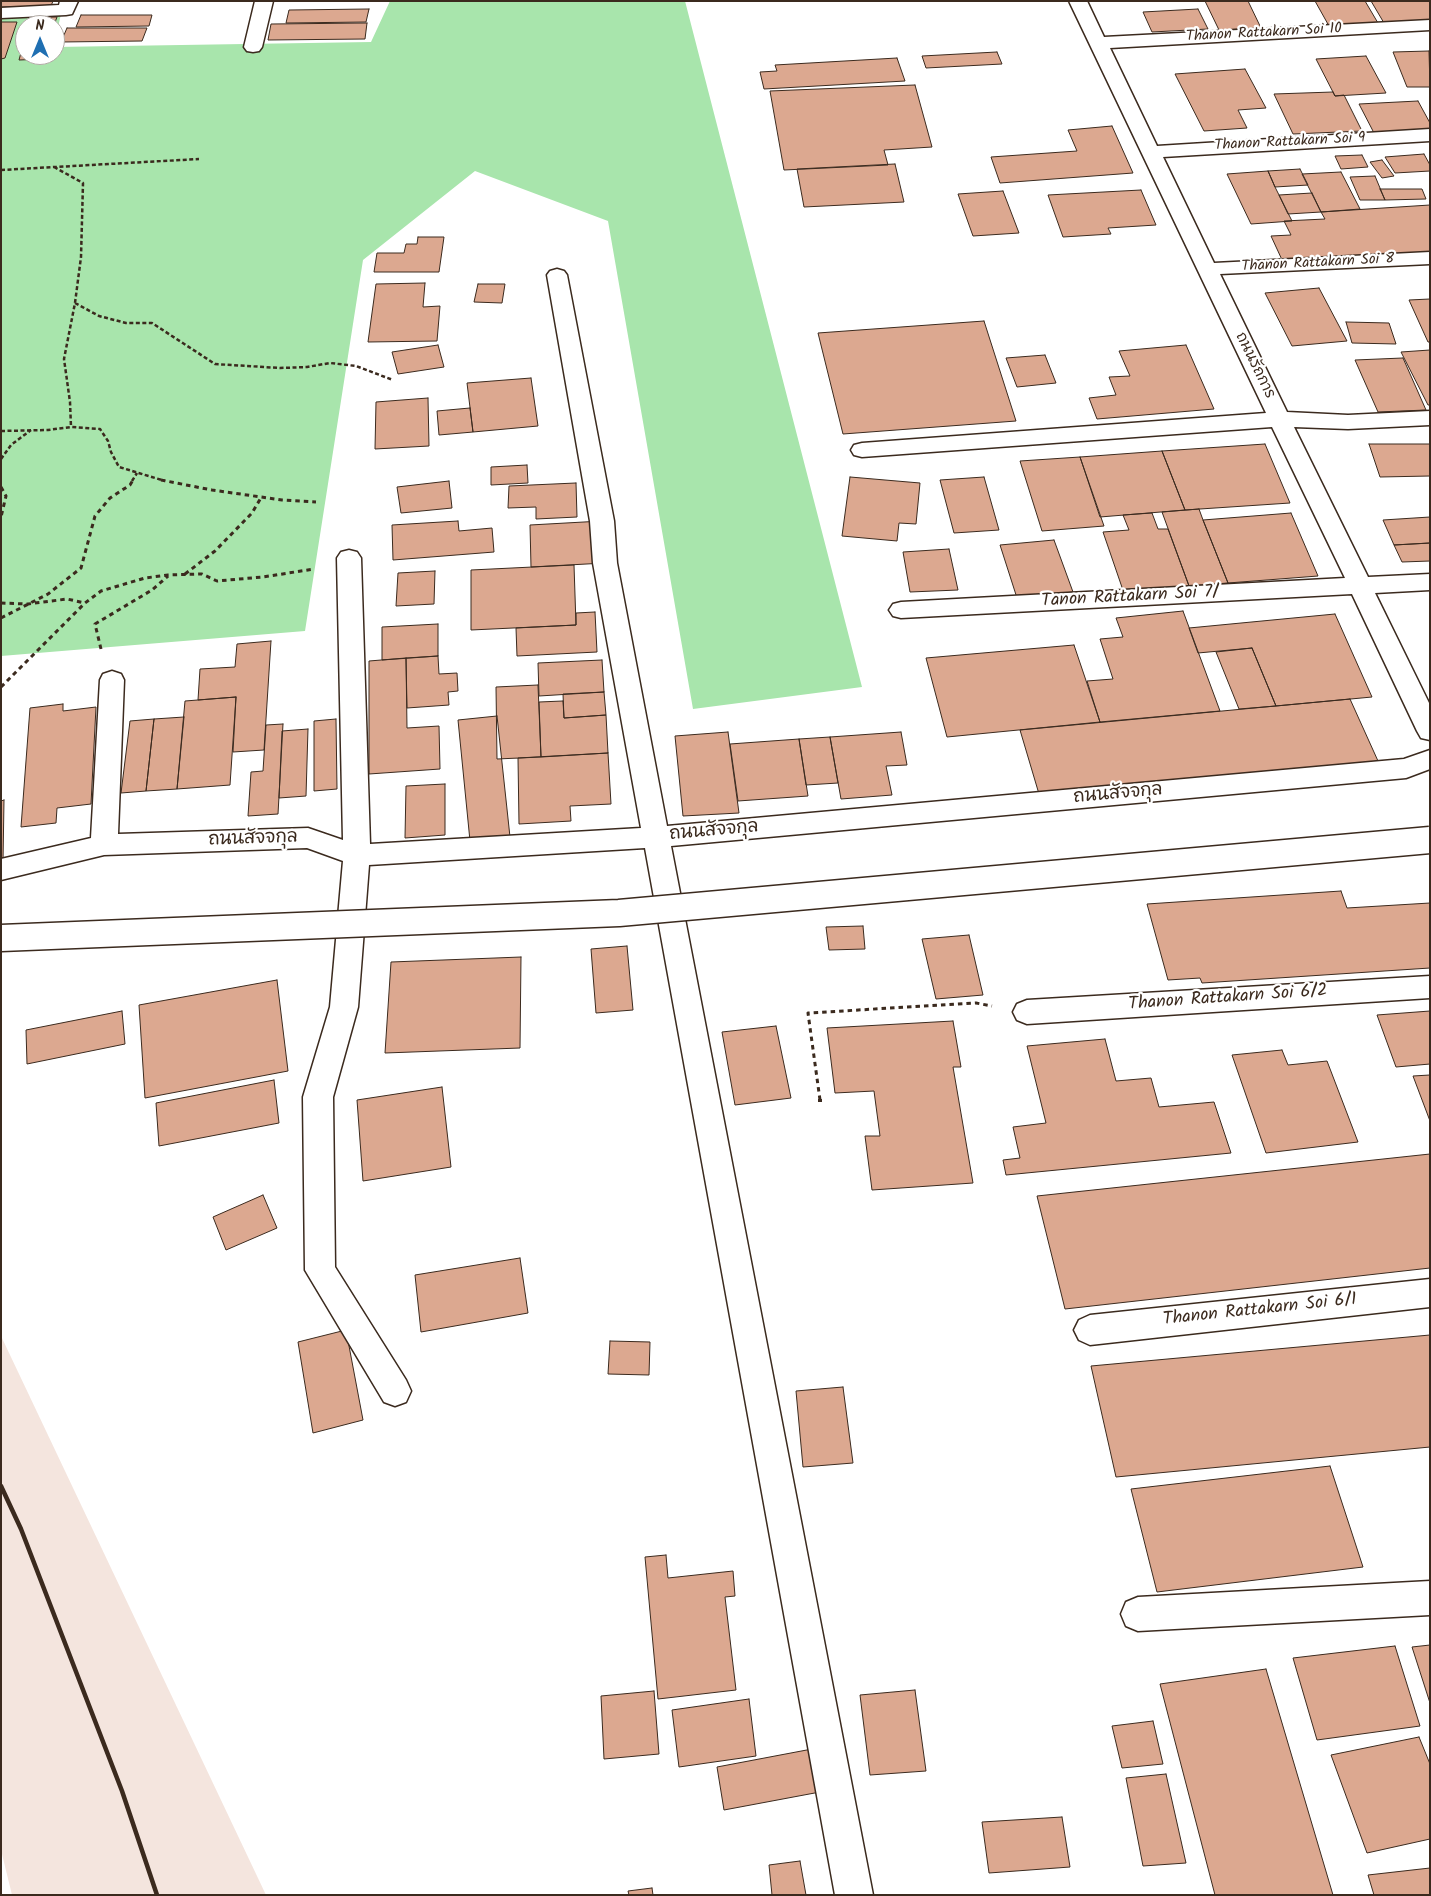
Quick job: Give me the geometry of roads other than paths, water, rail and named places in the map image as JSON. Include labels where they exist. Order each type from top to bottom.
[{"type":"street","points":[[1,13],[66,10],[69,1]]},
{"type":"street","points":[[253,47],[264,1]]},
{"type":"street","name":"ถนนรัถการ","points":[[1078,1],[1281,419],[1358,586],[1430,731]]},
{"type":"street","name":"Thanon Rattakarn Soi 10","points":[[1098,43],[1430,25]]},
{"type":"street","name":"Thanon Rattakarn Soi 9","points":[[1150,152],[1430,135]]},
{"type":"street","name":"Thanon Rattakarn Soi 8","points":[[1207,269],[1430,258]]},
{"type":"street","points":[[558,275],[602,521],[605,563],[854,1895]]},
{"type":"street","points":[[862,450],[1281,419],[1348,422],[1430,418]]},
{"type":"street","points":[[349,558],[357,855],[344,1007],[318,1097],[320,1270],[395,1391]]},
{"type":"street","name":"Tanon Rattakarn Soi 7/","points":[[901,610],[1430,582]]},
{"type":"street","points":[[104,845],[112,680]]},
{"type":"street","name":"ถนนสัจจกุล","points":[[1,870],[104,845],[308,838],[357,855],[657,837],[1406,768],[1430,759]]},
{"type":"street","points":[[1,938],[619,913],[1430,840]]},
{"type":"street","name":"Thanon Rattakarn Soi 6/2","points":[[1027,1012],[1430,987]]},
{"type":"street","name":"Thanon Rattakarn Soi 6/1","points":[[1090,1330],[1430,1293]]},
{"type":"street","points":[[1138,1614],[1430,1598]]},
{"type":"railway","points":[[1,1486],[21,1529],[122,1791],[157,1895]]}]
